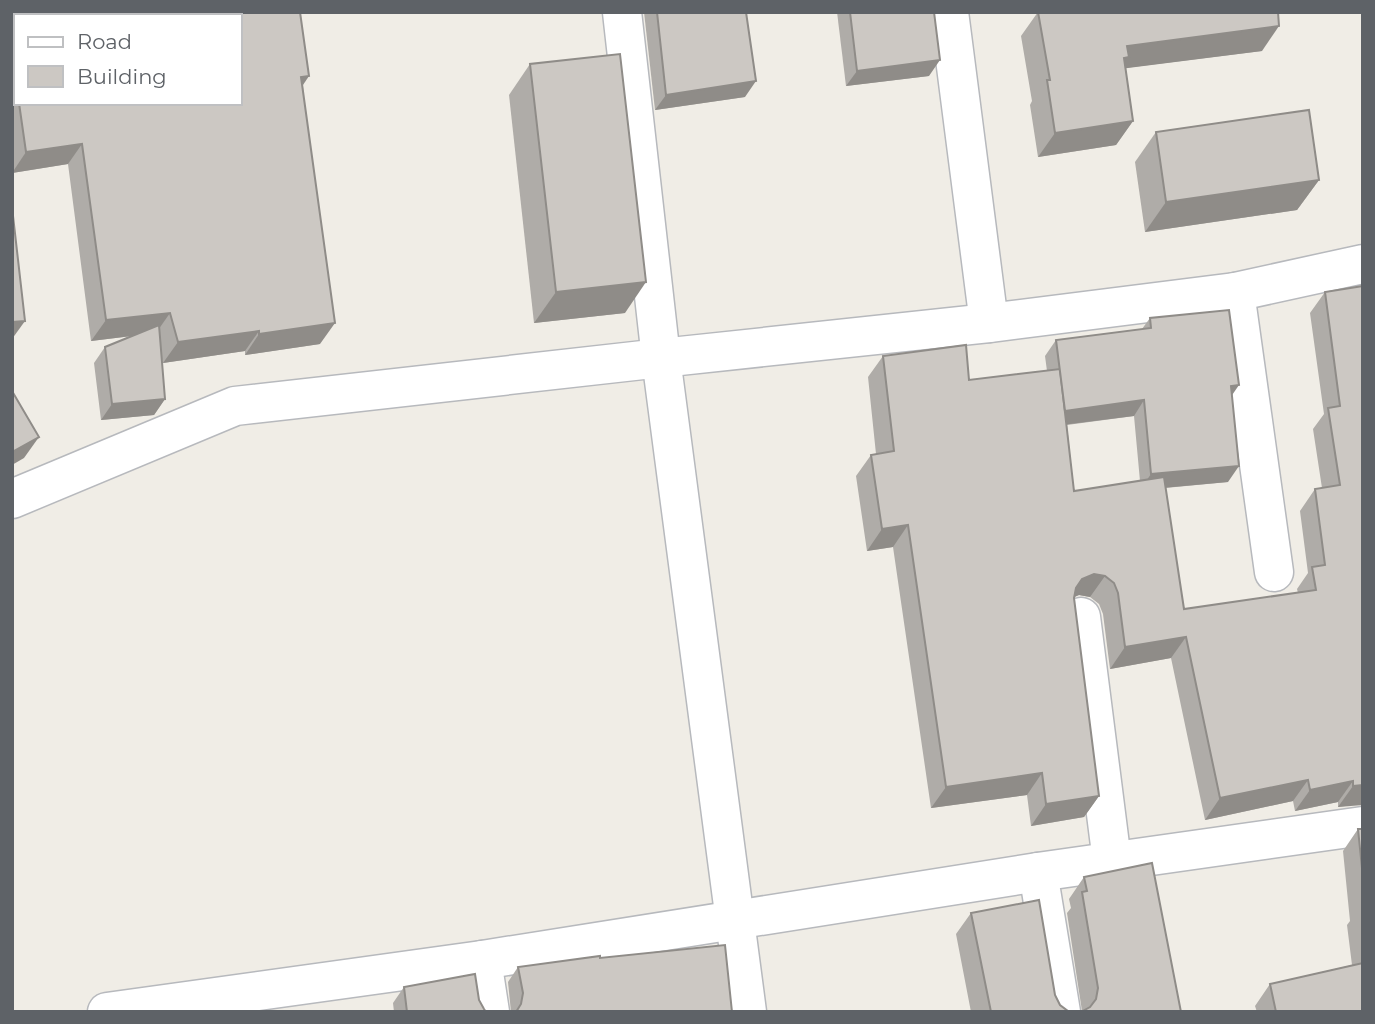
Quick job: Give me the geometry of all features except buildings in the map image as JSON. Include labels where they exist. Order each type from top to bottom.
[{"type":"street","points":[[622,12],[661,358],[747,1012]]},
{"type":"street","points":[[949,12],[989,323]]},
{"type":"street","points":[[12,499],[235,406],[989,323],[1235,292],[1363,264]]},
{"type":"street","points":[[1235,292],[1274,572]]},
{"type":"street","points":[[1081,617],[1112,861]]},
{"type":"street","points":[[107,1012],[482,960],[1038,872],[1363,826]]},
{"type":"street","points":[[1038,872],[1061,1012]]},
{"type":"street","points":[[482,960],[489,1012]]}]
